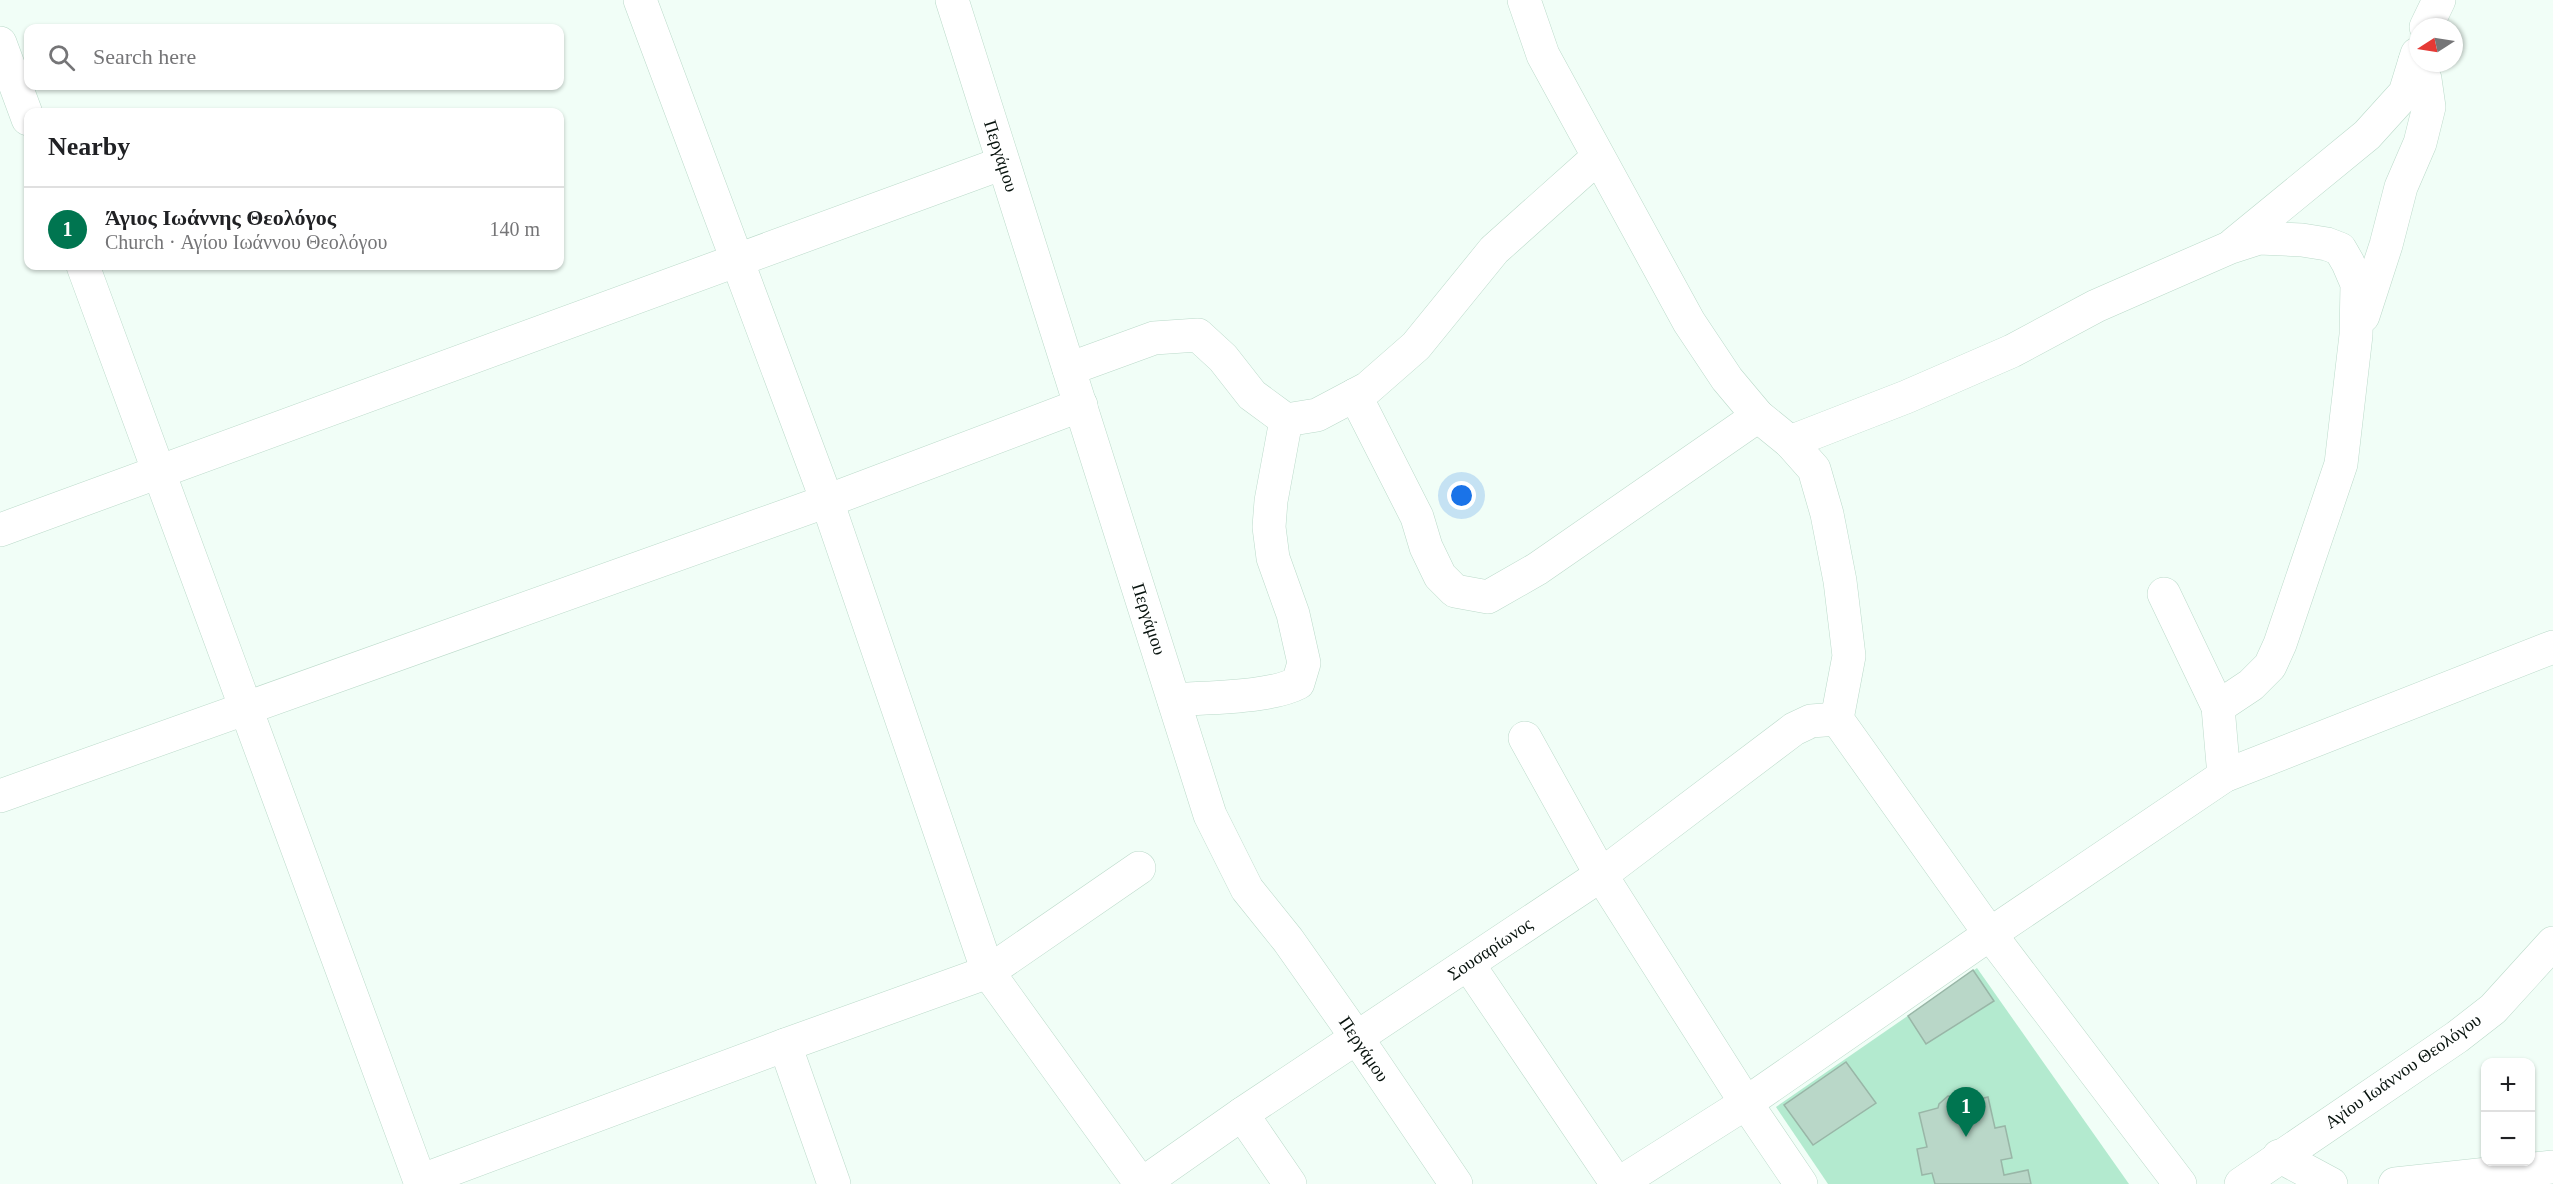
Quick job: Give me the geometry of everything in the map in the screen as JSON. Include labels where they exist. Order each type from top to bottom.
[{"type":"street","points":[[640,0],[827,501],[988,972],[1141,1184]]},
{"type":"street","name":"Περγάμου","points":[[952,0],[1210,815],[1247,889],[1288,940],[1456,1184]]},
{"type":"street","points":[[1524,0],[1543,55],[1597,158],[1689,322],[1727,379],[1758,416],[1790,442],[1814,470],[1827,514],[1840,581],[1849,656],[1837,719],[1990,934],[2180,1184]]},
{"type":"street","points":[[2430,18],[2439,0]]},
{"type":"street","points":[[0,43],[24,108]]},
{"type":"street","points":[[2231,247],[2367,135],[2405,93],[2411,72]]},
{"type":"street","points":[[2356,335],[2386,245],[2401,187],[2420,143],[2428,107],[2422,72]]},
{"type":"street","points":[[1069,369],[1154,338],[1198,335],[1223,358],[1252,395],[1286,420],[1317,415],[1368,388],[1416,346],[1494,250],[1597,158]]},
{"type":"street","points":[[0,530],[1003,163]]},
{"type":"street","points":[[1790,442],[1906,397],[2012,351],[2096,306],[2231,247],[2259,238],[2302,240],[2327,244],[2340,249],[2356,284],[2356,335],[2341,464],[2280,644],[2270,666],[2251,685],[2218,706]]},
{"type":"street","points":[[85,270],[421,1182],[785,1045],[988,972],[1139,868]]},
{"type":"street","points":[[1355,395],[1417,517],[1426,547],[1440,576],[1455,591],[1488,597],[1537,568],[1758,416]]},
{"type":"street","points":[[0,796],[827,501],[1081,405]]},
{"type":"street","points":[[1174,700],[1264,692],[1288,688],[1298,683],[1304,663],[1293,614],[1273,558],[1269,527],[1271,501],[1286,420]]},
{"type":"street","points":[[2164,594],[2218,706],[2224,776]]},
{"type":"street","points":[[1468,964],[1618,1184],[1746,1103],[2224,776],[2553,647]]},
{"type":"street","name":"Σουσαρίωνος","points":[[1141,1184],[1601,875],[1794,729],[1811,721],[1837,719]]},
{"type":"street","points":[[1525,738],[1601,875],[1746,1103],[1801,1184]]},
{"type":"street","name":"Αγίου Ιωάννου Θεολόγου","points":[[2241,1184],[2457,1037],[2493,1009],[2553,943]]},
{"type":"street","points":[[785,1045],[834,1184]]},
{"type":"street","points":[[1242,1114],[1290,1184]]},
{"type":"street","points":[[2279,1156],[2331,1184]]},
{"type":"street","points":[[2395,1184],[2553,1167]]},
{"type":"green space","points":[[1977,968],[2129,1184],[1828,1184],[1776,1107]]},
{"type":"building","points":[[1973,970],[1994,1001],[1926,1044],[1908,1016]]},
{"type":"building","points":[[1846,1062],[1876,1103],[1813,1145],[1784,1105]]},
{"type":"building","points":[[1948,1096],[1957,1097],[1965,1103],[1988,1097],[1995,1128],[2005,1126],[2012,1158],[2001,1160],[2004,1175],[2028,1170],[2031,1184],[1935,1184],[1932,1173],[1922,1175],[1917,1149],[1927,1147],[1919,1113],[1938,1108]]},
{"type":"place","name":"Άγιος Ιωάννης Θεολόγος","points":[[1966,1137]]}]
